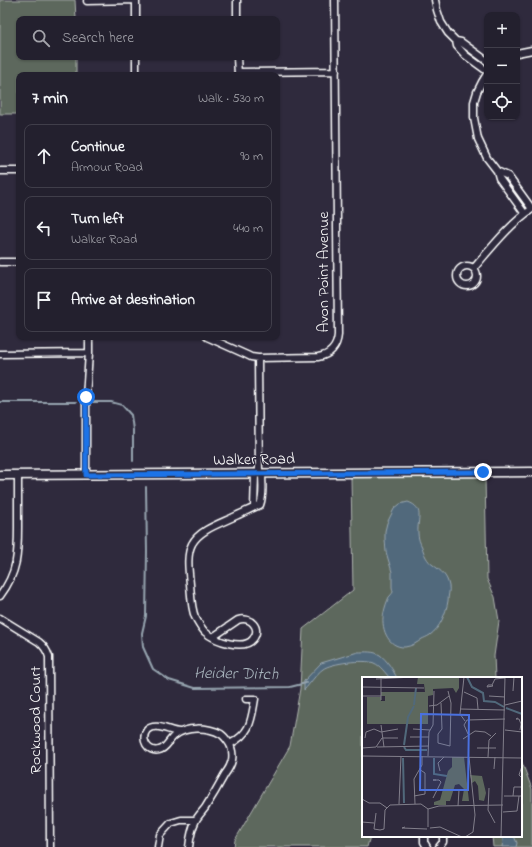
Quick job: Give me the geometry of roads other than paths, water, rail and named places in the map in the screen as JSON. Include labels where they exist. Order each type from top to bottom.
[{"type":"street","points":[[87,1],[136,0],[136,16]]},
{"type":"street","points":[[237,0],[237,16]]},
{"type":"street","name":"Avon Point Avenue","points":[[214,340],[251,357],[258,358],[324,356],[333,350],[336,345],[335,0]]},
{"type":"street","points":[[435,0],[441,22],[448,33],[456,41],[457,46],[464,55],[484,71]]},
{"type":"street","points":[[456,41],[461,42],[484,59]]},
{"type":"street","points":[[520,52],[532,50]]},
{"type":"street","points":[[136,60],[136,72]]},
{"type":"street","points":[[237,60],[238,72]]},
{"type":"street","points":[[280,72],[336,71]]},
{"type":"street","points":[[484,78],[474,102],[474,118],[480,146],[497,171],[499,178],[525,214]]},
{"type":"street","points":[[0,171],[16,170]]},
{"type":"street","points":[[474,268],[506,231],[532,209],[508,176],[497,171]]},
{"type":"street","points":[[0,262],[16,262]]},
{"type":"street","points":[[86,475],[86,397],[89,340]]},
{"type":"street","points":[[0,354],[89,353]]},
{"type":"street","points":[[213,637],[238,620],[245,618],[253,623],[256,633],[251,641],[234,644],[222,642],[213,637],[199,624],[192,606],[189,555],[191,545],[198,536],[206,530],[254,507],[259,474],[258,358]]},
{"type":"street","name":"Walker Road","points":[[0,475],[532,472]]},
{"type":"street","points":[[0,596],[13,574],[18,553],[18,475]]},
{"type":"street","name":"Rockwood Court","points":[[0,618],[39,642],[44,646],[49,657],[50,847]]},
{"type":"street","points":[[230,744],[245,734],[250,723],[255,699],[246,699]]},
{"type":"street","points":[[179,732],[159,727],[152,727],[146,731],[144,742],[148,748],[159,750],[165,747],[179,732],[188,729],[212,730],[222,735],[230,744],[232,754],[232,762],[196,820],[189,847]]},
{"type":"street","points":[[158,847],[160,835],[171,823],[181,820],[196,820]]},
{"type":"street","points":[[424,837],[424,842],[427,847]]},
{"type":"street","points":[[439,847],[443,842],[443,837]]},
{"type":"water","points":[[408,502],[417,507],[419,514],[418,537],[425,555],[429,561],[445,576],[449,589],[446,610],[442,620],[434,632],[414,644],[405,647],[394,644],[389,640],[384,629],[383,618],[389,597],[393,592],[392,572],[386,552],[385,531],[394,509],[400,504]]},
{"type":"water","points":[[358,652],[372,652],[380,655],[390,665],[396,677],[389,677],[374,663],[363,661],[348,662],[323,669],[304,690],[304,681],[321,663]]},
{"type":"water","points":[[502,837],[514,837],[517,843],[516,847],[502,847]]},
{"type":"waterway","name":"Heider Ditch","points":[[0,402],[76,402]]},
{"type":"waterway","name":"Heider Ditch","points":[[93,402],[111,402],[122,405],[131,415],[133,430],[133,461]]},
{"type":"waterway","name":"Heider Ditch","points":[[146,487],[146,616],[142,633],[143,647],[153,669],[169,680],[195,688],[290,687],[306,683]]}]
